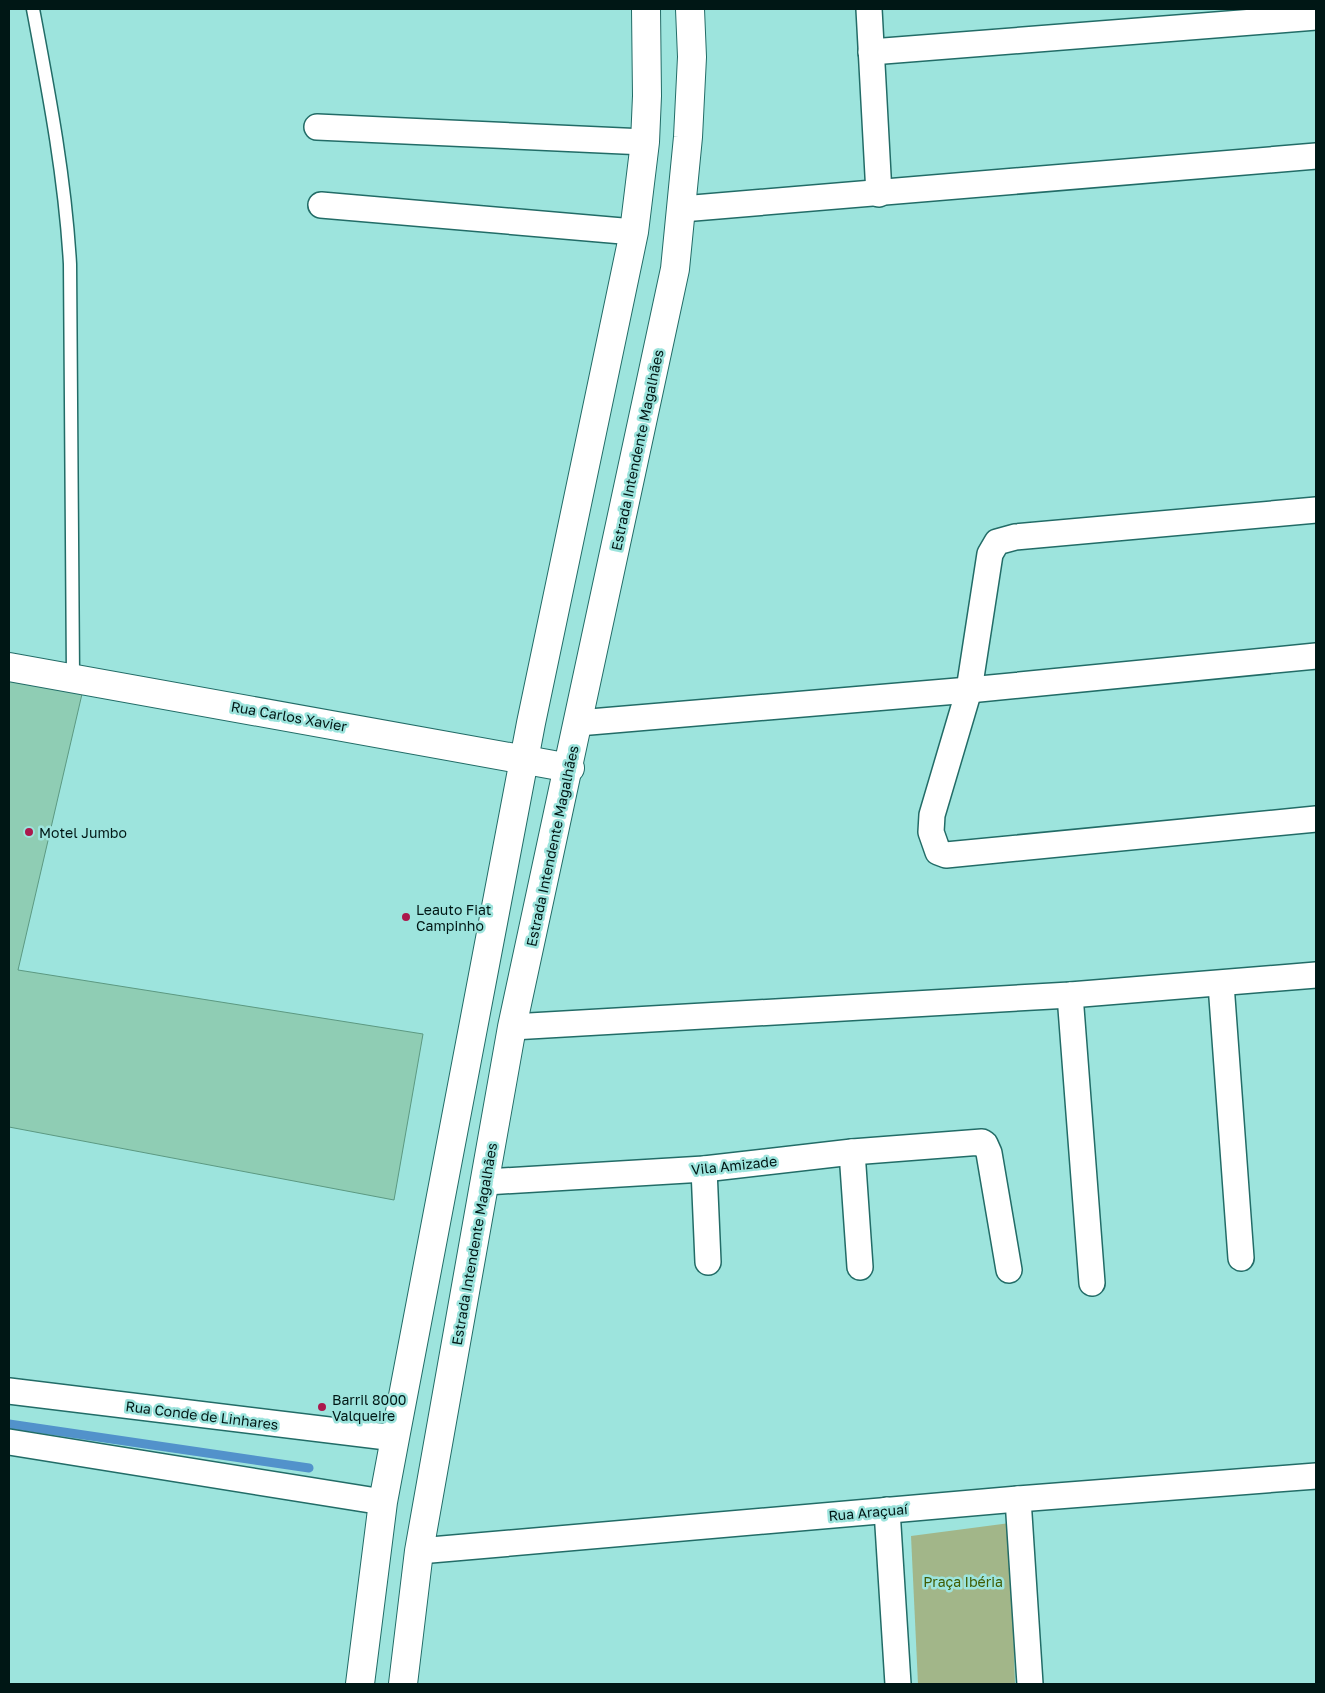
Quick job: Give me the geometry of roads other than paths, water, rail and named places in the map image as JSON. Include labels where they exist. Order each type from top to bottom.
[{"type":"main road","points":[[360,1684],[383,1502],[395,1438],[525,760],[634,232],[645,142],[647,96],[646,9]]},
{"type":"main road","name":"Estrada Intendente Magalhães","points":[[403,1684],[419,1552],[512,1027],[570,768],[675,269],[682,209],[692,66],[690,9]]},
{"type":"main road","name":"Rua Carlos Xavier","points":[[9,666],[73,676],[570,768]]},
{"type":"street","points":[[869,9],[879,194]]},
{"type":"street","points":[[871,52],[1316,17]]},
{"type":"street","points":[[317,127],[645,142]]},
{"type":"street","points":[[682,209],[1316,156]]},
{"type":"street","points":[[321,204],[634,232]]},
{"type":"street","points":[[1316,510],[1015,537],[998,542],[990,554],[969,690],[932,815],[931,832],[938,852],[946,855],[1316,818]]},
{"type":"street","points":[[578,723],[969,690],[1316,656]]},
{"type":"street","points":[[512,1027],[1070,995],[1316,975]]},
{"type":"street","points":[[1221,984],[1241,1258]]},
{"type":"street","points":[[1070,995],[1092,1283]]},
{"type":"street","name":"Vila Amizade","points":[[486,1182],[704,1169],[852,1152],[982,1142],[989,1153],[1009,1270]]},
{"type":"street","points":[[852,1152],[860,1267]]},
{"type":"street","points":[[704,1169],[708,1262]]},
{"type":"street","name":"Rua Conde de Linhares","points":[[9,1391],[395,1438]]},
{"type":"street","points":[[9,1442],[383,1502]]},
{"type":"street","name":"Rua Araçuaí","points":[[419,1552],[887,1510],[1316,1476]]},
{"type":"street","points":[[1018,1499],[1030,1684]]},
{"type":"street","points":[[887,1510],[898,1684]]},
{"type":"lane","points":[[33,9],[58,146],[67,208],[70,264],[73,676]]},
{"type":"waterway","points":[[9,1424],[309,1468]]},
{"type":"place","name":"Motel Jumbo","points":[[29,832]]},
{"type":"place","name":"Leauto Fiat Campinho","points":[[406,917]]},
{"type":"place","name":"Barril 8000 Valqueire","points":[[322,1407]]},
{"type":"park label","name":"Praça Ibéria","points":[[963,1581]]}]
